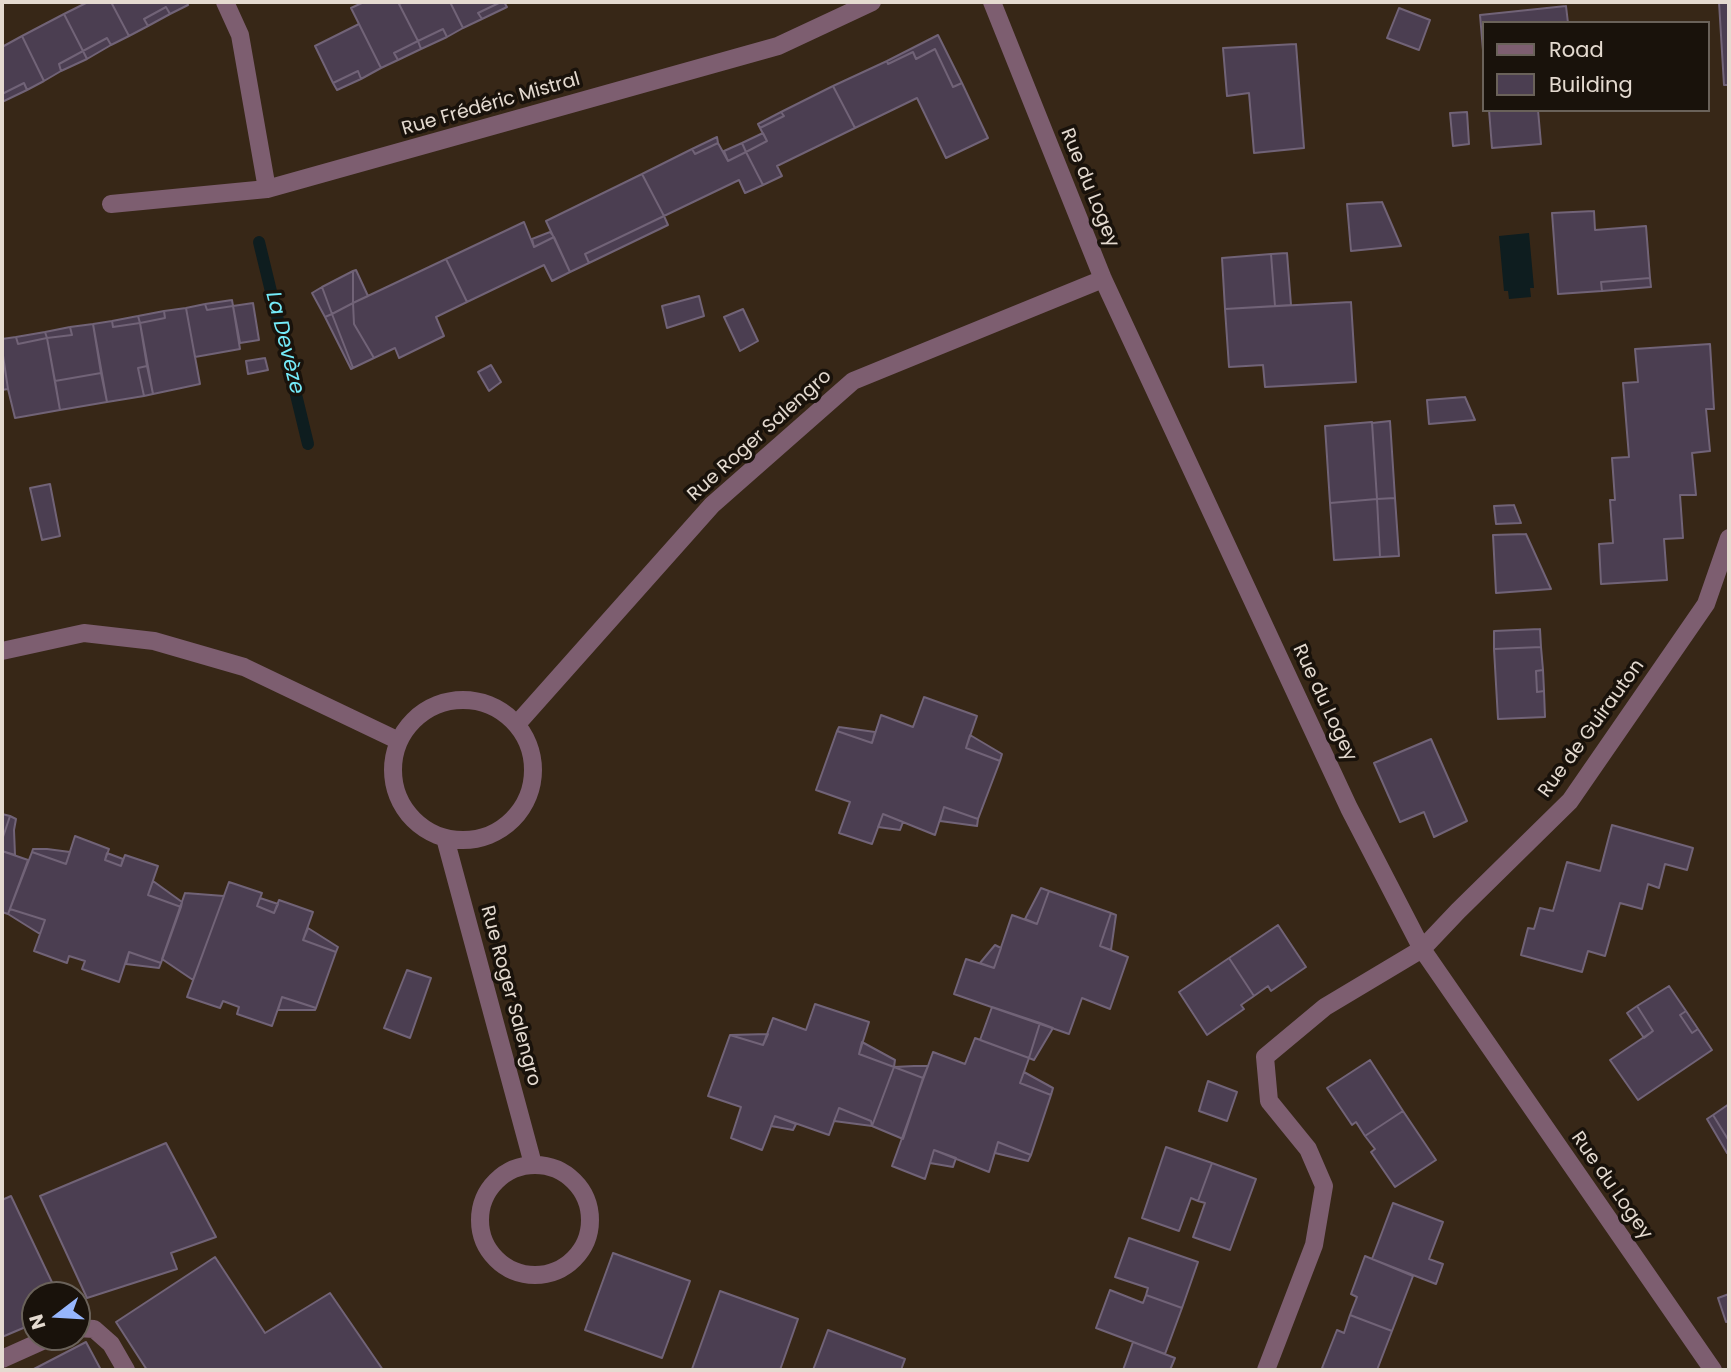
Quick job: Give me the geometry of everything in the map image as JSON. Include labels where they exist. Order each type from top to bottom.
[{"type":"street","points":[[225,2],[240,35],[267,189]]},
{"type":"street","name":"Rue Frédéric Mistral","points":[[111,204],[267,189],[778,46],[872,2]]},
{"type":"street","name":"Rue du Logey","points":[[992,2],[1103,279],[1349,808],[1422,949],[1713,1370]]},
{"type":"street","name":"Rue Roger Salengro","points":[[517,724],[712,505],[853,381],[1103,279]]},
{"type":"street","name":"Rue de Guirauton","points":[[1266,1370],[1314,1245],[1324,1186],[1308,1149],[1269,1101],[1265,1057],[1325,1007],[1422,949],[1570,802],[1706,604],[1729,538]]},
{"type":"street","points":[[2,651],[84,633],[154,641],[244,667],[399,741]]},
{"type":"street","points":[[453,700],[477,700],[499,709],[517,724],[532,756],[533,778],[527,798],[517,816],[500,830],[481,839],[463,841],[445,838],[423,828],[406,811],[395,789],[393,765],[399,741],[412,721],[430,707],[453,700]]},
{"type":"street","name":"Rue Roger Salengro","points":[[445,838],[533,1164]]},
{"type":"street","points":[[533,1164],[566,1174],[578,1186],[587,1202],[589,1218],[587,1235],[580,1251],[568,1264],[552,1272],[534,1275],[515,1271],[499,1262],[487,1247],[480,1230],[480,1210],[487,1192],[498,1178],[514,1168],[533,1164]]},
{"type":"street","points":[[91,1329],[111,1344],[126,1370]]},
{"type":"street","points":[[2,1359],[21,1350]]},
{"type":"shaded area","points":[[1529,233],[1534,288],[1530,288],[1531,297],[1509,299],[1508,291],[1504,291],[1499,236]]},
{"type":"building","points":[[88,2],[111,2],[129,36],[111,45],[107,38],[83,51],[64,14]]},
{"type":"building","points":[[111,2],[187,2],[188,5],[170,14],[166,7],[144,19],[148,26],[129,36]]},
{"type":"building","points":[[364,2],[398,2],[418,41],[394,53],[398,60],[381,68],[351,8]]},
{"type":"building","points":[[450,2],[463,28],[447,37],[443,29],[418,41],[399,4]]},
{"type":"building","points":[[450,2],[501,2],[478,13],[482,19],[463,28]]},
{"type":"building","points":[[501,2],[507,7],[482,19],[478,13]]},
{"type":"building","points":[[1719,2],[1729,2],[1729,85],[1724,85]]},
{"type":"building","points":[[1566,6],[1568,21],[1482,21],[1482,38],[1480,15]]},
{"type":"building","points":[[166,7],[170,14],[148,26],[144,19]]},
{"type":"building","points":[[1399,8],[1430,20],[1419,50],[1387,38]]},
{"type":"building","points":[[64,14],[83,51],[59,64],[61,71],[44,81],[22,36]]},
{"type":"building","points":[[359,24],[381,68],[361,79],[358,71],[333,83],[315,46]]},
{"type":"building","points":[[443,29],[447,37],[421,49],[418,41]]},
{"type":"building","points":[[938,35],[962,83],[953,87],[935,49],[916,59],[913,52],[888,64],[887,61]]},
{"type":"building","points":[[22,36],[44,81],[27,90],[24,83],[2,94],[2,47]]},
{"type":"building","points":[[107,38],[111,45],[87,59],[83,51]]},
{"type":"building","points":[[418,41],[421,49],[398,60],[394,53]]},
{"type":"building","points":[[1296,44],[1304,148],[1254,153],[1249,93],[1227,96],[1223,48]]},
{"type":"building","points":[[935,49],[953,87],[962,83],[988,138],[946,158],[917,98],[855,128],[833,86],[887,61],[888,64],[913,52],[916,59]]},
{"type":"building","points":[[83,51],[87,59],[61,71],[59,64]]},
{"type":"building","points":[[358,71],[361,79],[337,90],[333,83]]},
{"type":"building","points":[[24,83],[27,90],[2,102],[2,94]]},
{"type":"building","points":[[833,86],[855,128],[777,166],[782,176],[763,185],[746,152],[767,141],[760,128],[784,116],[781,112]]},
{"type":"building","points":[[781,112],[784,116],[760,128],[758,124]]},
{"type":"building","points":[[1467,112],[1469,144],[1453,146],[1450,113]]},
{"type":"building","points":[[1489,112],[1538,112],[1541,144],[1492,148]]},
{"type":"building","points":[[763,133],[767,141],[746,152],[742,143]]},
{"type":"building","points":[[717,137],[718,143],[695,154],[692,149]]},
{"type":"building","points":[[718,143],[728,161],[746,152],[763,185],[745,193],[739,180],[664,216],[642,174],[692,149],[695,154]]},
{"type":"building","points":[[742,143],[746,152],[728,161],[724,151]]},
{"type":"building","points":[[642,174],[664,216],[585,254],[589,263],[570,272],[546,221]]},
{"type":"building","points":[[1382,202],[1401,246],[1351,251],[1347,204]]},
{"type":"building","points":[[1594,211],[1595,230],[1646,226],[1650,278],[1601,282],[1602,291],[1558,294],[1552,213]]},
{"type":"building","points":[[664,216],[668,225],[589,263],[585,254]]},
{"type":"building","points":[[524,222],[534,247],[554,237],[570,272],[552,281],[544,265],[467,302],[446,259]]},
{"type":"building","points":[[550,232],[554,237],[534,247],[532,239]]},
{"type":"building","points":[[1287,253],[1291,305],[1275,306],[1271,254]]},
{"type":"building","points":[[1271,254],[1275,306],[1225,309],[1222,258]]},
{"type":"building","points":[[446,259],[467,302],[436,317],[444,336],[399,358],[395,348],[374,358],[354,324],[353,303]]},
{"type":"building","points":[[356,270],[368,296],[353,303],[353,271]]},
{"type":"building","points":[[353,271],[353,303],[332,314],[322,287]]},
{"type":"building","points":[[1650,278],[1651,287],[1602,291],[1601,282]]},
{"type":"building","points":[[322,287],[332,314],[325,317],[312,293]]},
{"type":"building","points":[[699,296],[704,316],[667,328],[662,306]]},
{"type":"building","points":[[232,300],[233,306],[207,310],[205,304]]},
{"type":"building","points":[[1351,302],[1356,382],[1265,387],[1263,365],[1229,367],[1225,309]]},
{"type":"building","points":[[253,303],[259,340],[240,343],[233,306]]},
{"type":"building","points":[[353,303],[354,324],[374,358],[353,368],[332,314]]},
{"type":"building","points":[[205,304],[207,310],[233,306],[240,349],[195,357],[186,308]]},
{"type":"building","points":[[186,308],[200,384],[153,394],[140,323],[165,318],[164,311]]},
{"type":"building","points":[[743,309],[758,341],[740,351],[724,317]]},
{"type":"building","points":[[164,311],[165,318],[140,323],[138,316]]},
{"type":"building","points":[[332,314],[353,368],[351,369],[325,317]]},
{"type":"building","points":[[138,316],[140,323],[113,327],[112,321]]},
{"type":"building","points":[[112,321],[113,327],[140,323],[147,366],[138,368],[144,396],[107,402],[93,324]]},
{"type":"building","points":[[93,324],[101,373],[55,381],[47,338],[72,335],[70,327]]},
{"type":"building","points":[[70,327],[72,335],[47,338],[45,332]]},
{"type":"building","points":[[45,332],[47,338],[18,344],[16,337]]},
{"type":"building","points":[[16,337],[18,344],[47,338],[60,410],[15,418],[8,389],[2,339]]},
{"type":"building","points":[[1710,344],[1714,409],[1706,409],[1710,451],[1692,453],[1696,495],[1680,495],[1683,538],[1664,539],[1667,580],[1601,584],[1599,544],[1613,543],[1610,500],[1615,500],[1612,458],[1629,457],[1623,383],[1638,382],[1635,349]]},
{"type":"building","points":[[2,349],[8,389],[2,390]]},
{"type":"building","points":[[265,358],[268,370],[248,374],[246,361]]},
{"type":"building","points":[[491,365],[501,382],[489,391],[478,372]]},
{"type":"building","points":[[147,366],[153,394],[144,396],[138,368]]},
{"type":"building","points":[[101,373],[107,402],[60,410],[55,381]]},
{"type":"building","points":[[1465,397],[1475,420],[1429,424],[1427,400]]},
{"type":"building","points":[[1390,421],[1395,498],[1377,499],[1372,423]]},
{"type":"building","points":[[1372,422],[1377,499],[1330,503],[1325,426]]},
{"type":"building","points":[[50,484],[60,536],[42,540],[30,488]]},
{"type":"building","points":[[1395,498],[1399,556],[1380,557],[1377,499]]},
{"type":"building","points":[[1377,499],[1380,557],[1334,560],[1330,503]]},
{"type":"building","points":[[1514,505],[1521,523],[1496,524],[1494,506]]},
{"type":"building","points":[[1526,534],[1551,589],[1496,593],[1493,535]]},
{"type":"building","points":[[1540,629],[1541,647],[1494,649],[1494,631]]},
{"type":"building","points":[[1541,647],[1543,670],[1536,671],[1537,692],[1544,691],[1545,717],[1498,719],[1494,649]]},
{"type":"building","points":[[1543,670],[1544,691],[1537,692],[1536,671]]},
{"type":"building","points":[[924,697],[977,716],[966,748],[1000,761],[978,819],[944,807],[935,835],[883,814],[872,844],[839,833],[850,802],[816,790],[837,731],[872,743],[881,715],[913,727]]},
{"type":"building","points":[[839,727],[875,732],[872,743],[837,731]]},
{"type":"building","points":[[970,735],[1002,754],[1000,761],[966,748]]},
{"type":"building","points":[[1431,739],[1467,821],[1434,837],[1424,812],[1400,822],[1374,763]]},
{"type":"building","points":[[944,807],[978,819],[977,826],[940,821]]},
{"type":"building","points":[[2,814],[10,816],[2,840]]},
{"type":"building","points":[[883,814],[903,822],[900,830],[878,827]]},
{"type":"building","points":[[10,816],[16,819],[15,855],[2,851],[2,840]]},
{"type":"building","points":[[1612,825],[1693,848],[1687,870],[1665,864],[1659,888],[1648,884],[1642,909],[1620,903],[1605,956],[1588,951],[1582,972],[1521,955],[1528,928],[1534,929],[1540,908],[1553,911],[1567,862],[1600,871]]},
{"type":"building","points":[[75,836],[109,849],[105,860],[121,866],[125,855],[158,866],[148,895],[181,907],[161,963],[129,952],[119,982],[82,969],[85,961],[69,956],[67,963],[34,951],[45,920],[10,909],[32,852],[66,864]]},
{"type":"building","points":[[33,849],[70,852],[66,864],[32,852]]},
{"type":"building","points":[[2,851],[28,860],[8,914],[2,912]]},
{"type":"building","points":[[107,853],[123,859],[121,866],[105,860]]},
{"type":"building","points":[[153,881],[182,902],[181,907],[148,895]]},
{"type":"building","points":[[229,882],[262,893],[257,906],[274,913],[279,900],[313,912],[303,940],[336,952],[316,1008],[282,997],[272,1026],[237,1014],[239,1007],[223,1001],[220,1008],[187,997]]},
{"type":"building","points":[[1041,888],[1049,891],[1037,924],[1025,919]]},
{"type":"building","points":[[1049,891],[1111,913],[1100,946],[1128,957],[1110,1009],[1082,998],[1069,1034],[954,994],[966,959],[994,968],[1012,915],[1037,924]]},
{"type":"building","points":[[185,893],[224,896],[193,980],[162,959]]},
{"type":"building","points":[[260,898],[278,904],[274,913],[257,906]]},
{"type":"building","points":[[10,909],[45,920],[40,934],[8,914]]},
{"type":"building","points":[[1111,913],[1116,915],[1111,950],[1100,946]]},
{"type":"building","points":[[1278,925],[1306,967],[1271,991],[1268,986],[1254,996],[1229,958]]},
{"type":"building","points":[[308,928],[338,947],[336,952],[303,940]]},
{"type":"building","points":[[995,945],[1001,948],[994,968],[980,963]]},
{"type":"building","points":[[129,952],[161,963],[159,968],[126,964]]},
{"type":"building","points":[[1229,958],[1254,996],[1241,1005],[1244,1009],[1207,1035],[1179,992]]},
{"type":"building","points":[[407,970],[431,978],[410,1038],[384,1028]]},
{"type":"building","points":[[1669,986],[1686,1011],[1680,1015],[1692,1033],[1698,1029],[1712,1050],[1638,1100],[1610,1060],[1653,1031],[1637,1006]]},
{"type":"building","points":[[282,997],[316,1008],[278,1010]]},
{"type":"building","points":[[815,1004],[869,1022],[859,1054],[894,1067],[872,1126],[871,1121],[839,1108],[829,1135],[775,1116],[762,1150],[731,1138],[741,1107],[708,1096],[730,1035],[763,1045],[773,1018],[806,1030]]},
{"type":"building","points":[[1637,1006],[1653,1031],[1644,1038],[1627,1013]]},
{"type":"building","points":[[992,1007],[1040,1023],[1029,1058],[980,1040]]},
{"type":"building","points":[[1686,1011],[1698,1029],[1692,1033],[1680,1015]]},
{"type":"building","points":[[1040,1023],[1053,1028],[1034,1060],[1029,1058]]},
{"type":"building","points":[[768,1034],[763,1045],[730,1035]]},
{"type":"building","points":[[975,1038],[1029,1058],[1020,1083],[1051,1095],[1031,1155],[998,1142],[989,1172],[934,1150],[925,1179],[892,1166],[933,1052],[965,1064]]},
{"type":"building","points":[[862,1042],[895,1060],[894,1067],[859,1054]]},
{"type":"building","points":[[1370,1060],[1403,1111],[1365,1136],[1356,1122],[1352,1125],[1327,1088]]},
{"type":"building","points":[[928,1066],[923,1078],[894,1067]]},
{"type":"building","points":[[894,1067],[923,1078],[903,1139],[872,1126]]},
{"type":"building","points":[[1024,1072],[1053,1088],[1051,1095],[1020,1083]]},
{"type":"building","points":[[1208,1081],[1237,1092],[1227,1121],[1199,1111]]},
{"type":"building","points":[[1729,1104],[1729,1141],[1713,1115]]},
{"type":"building","points":[[839,1108],[871,1121],[872,1126],[834,1121]]},
{"type":"building","points":[[1403,1111],[1436,1160],[1395,1187],[1371,1152],[1375,1149],[1365,1136]]},
{"type":"building","points":[[1713,1115],[1729,1141],[1727,1153],[1707,1119]]},
{"type":"building","points":[[775,1116],[796,1124],[793,1130],[771,1126]]},
{"type":"building","points":[[998,1142],[1031,1155],[1028,1161],[995,1153]]},
{"type":"building","points":[[166,1143],[216,1237],[171,1253],[177,1269],[91,1297],[91,1281],[79,1281],[40,1196]]},
{"type":"building","points":[[1166,1147],[1212,1163],[1198,1201],[1191,1198],[1179,1231],[1142,1218]]},
{"type":"building","points":[[934,1150],[956,1158],[953,1167],[930,1163]]},
{"type":"building","points":[[1212,1163],[1256,1179],[1230,1250],[1193,1237],[1205,1203],[1198,1201]]},
{"type":"building","points":[[11,1196],[51,1281],[21,1281],[21,1329],[2,1337],[2,1200]]},
{"type":"building","points":[[1393,1203],[1443,1222],[1429,1259],[1443,1264],[1436,1284],[1372,1259]]},
{"type":"building","points":[[1129,1238],[1198,1262],[1182,1308],[1146,1295],[1148,1288],[1115,1277]]},
{"type":"building","points":[[613,1253],[690,1281],[662,1358],[585,1330]]},
{"type":"building","points":[[1365,1256],[1413,1276],[1392,1331],[1350,1315],[1357,1297],[1351,1294]]},
{"type":"building","points":[[215,1257],[265,1333],[330,1293],[383,1370],[147,1370],[116,1322]]},
{"type":"building","points":[[1110,1290],[1143,1303],[1146,1295],[1182,1308],[1165,1354],[1096,1328]]},
{"type":"building","points":[[720,1291],[798,1319],[780,1370],[692,1369]]},
{"type":"building","points":[[1729,1294],[1729,1321],[1726,1322],[1718,1298]]},
{"type":"building","points":[[1350,1315],[1392,1331],[1377,1370],[1322,1368],[1337,1330],[1344,1333]]},
{"type":"building","points":[[828,1330],[905,1359],[901,1370],[813,1370]]},
{"type":"building","points":[[1133,1342],[1175,1358],[1170,1370],[1123,1370]]},
{"type":"building","points":[[69,1351],[91,1351],[101,1370],[32,1370]]},
{"type":"waterway","name":"La Devèze","points":[[259,242],[308,444]]}]
